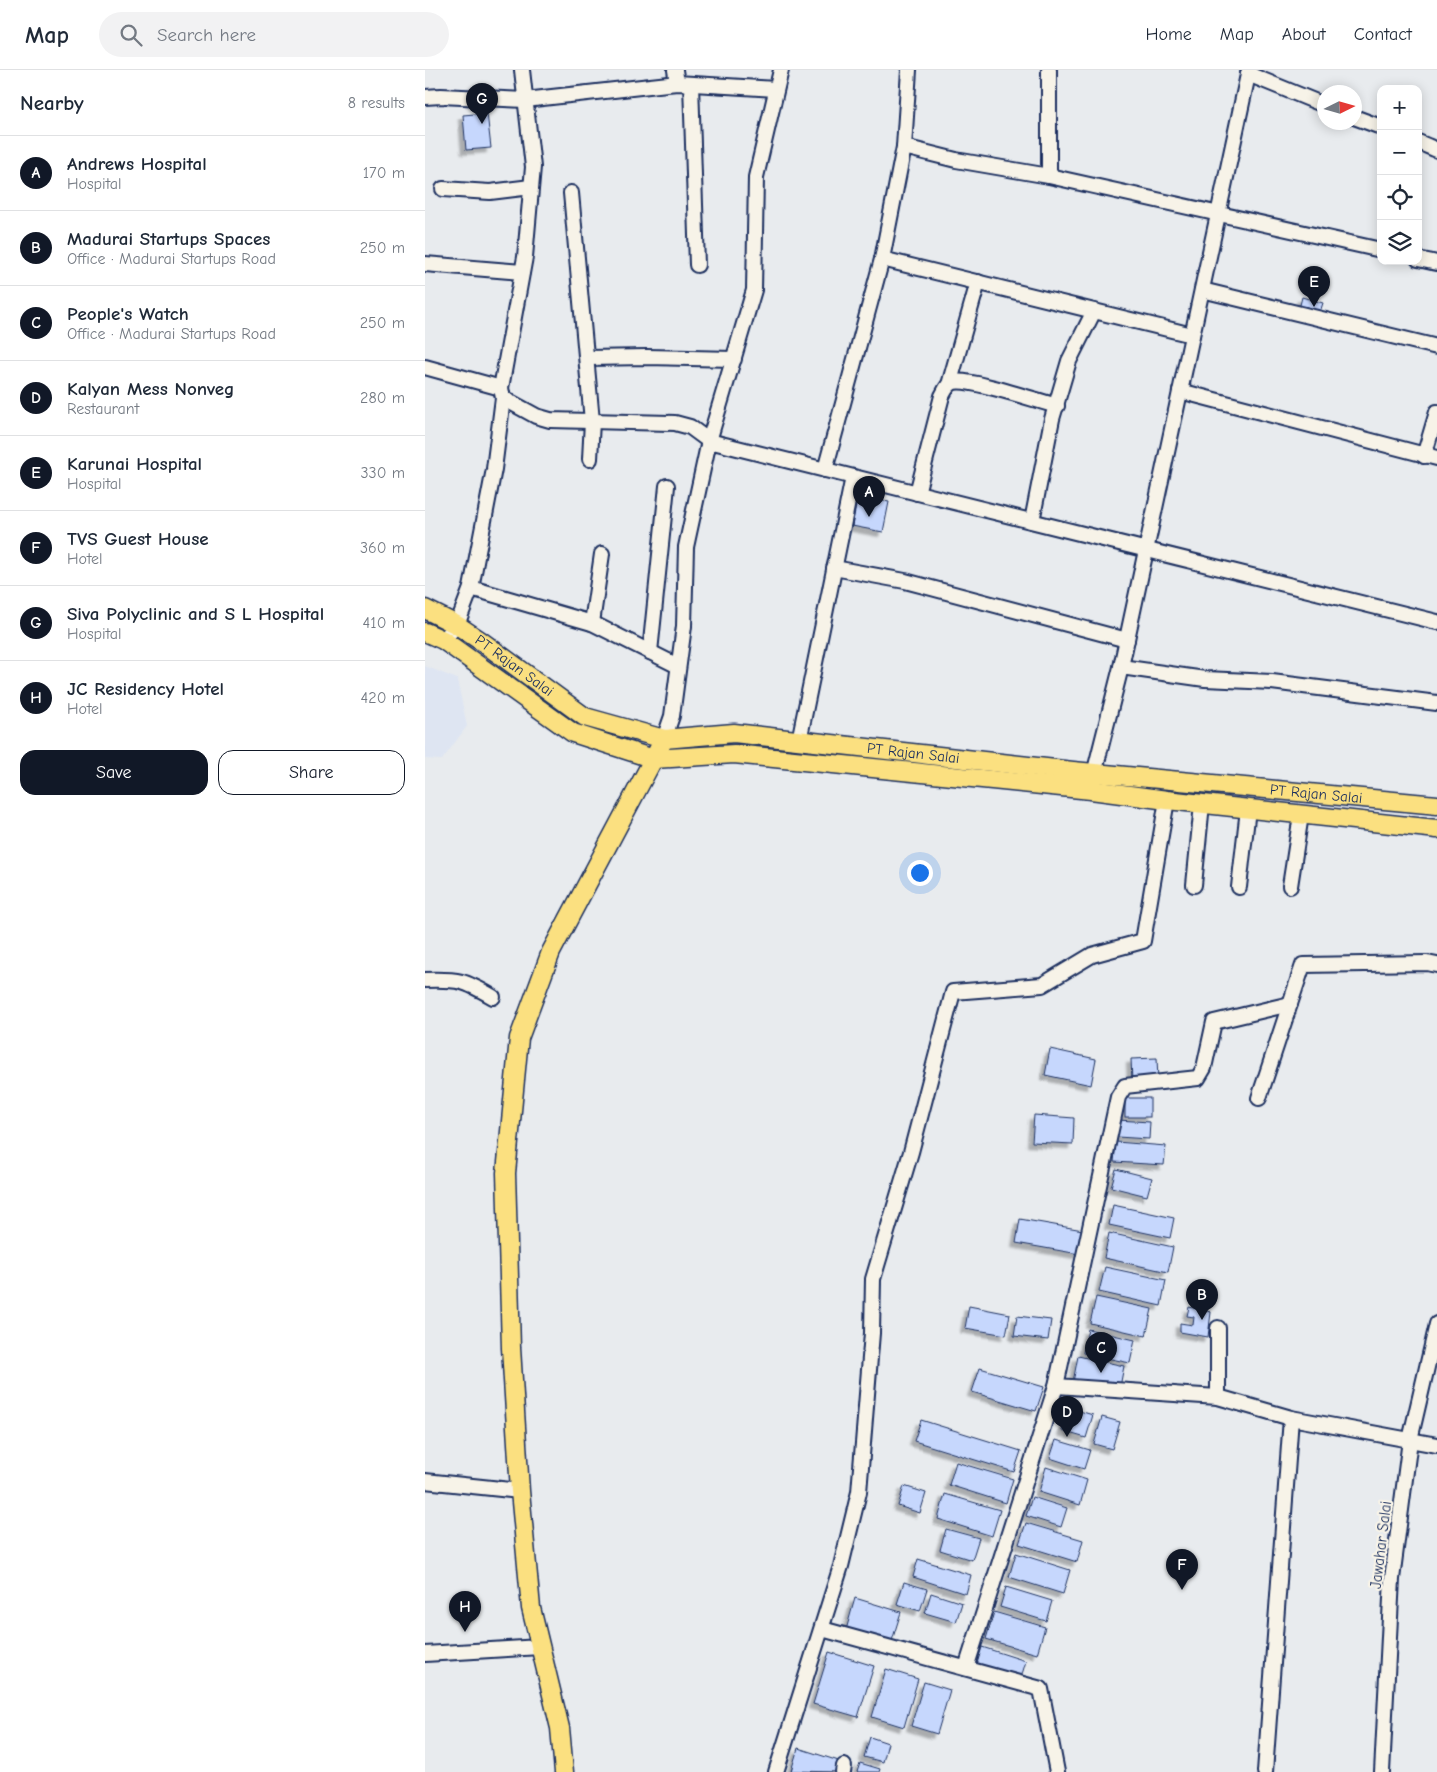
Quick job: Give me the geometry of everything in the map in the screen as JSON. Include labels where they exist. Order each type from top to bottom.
[{"type":"main road","name":"PT Rajan Salai","points":[[425,609],[457,625],[585,717],[664,739],[734,733],[1094,772],[1437,805]]},
{"type":"main road","name":"PT Rajan Salai","points":[[425,632],[443,640],[573,733],[653,759],[734,754],[1091,790],[1437,829]]},
{"type":"main road","points":[[564,1772],[561,1728],[531,1608],[520,1491],[511,1348],[506,1173],[519,1038],[551,952],[664,739]]},
{"type":"main road","points":[[904,771],[909,753]]},
{"type":"street","points":[[443,640],[457,625],[471,588],[494,469],[502,393],[525,257],[533,167],[522,70]]},
{"type":"street","points":[[664,739],[672,716],[684,626],[686,547],[709,441],[754,290],[756,177],[781,70]]},
{"type":"street","points":[[825,470],[882,258],[904,147],[909,70]]},
{"type":"street","points":[[1049,70],[1049,176]]},
{"type":"street","points":[[1091,790],[1121,668],[1249,72],[1317,102]]},
{"type":"street","points":[[681,79],[697,265]]},
{"type":"street","points":[[425,97],[525,100],[681,79],[776,89]]},
{"type":"street","points":[[1362,120],[1377,125]]},
{"type":"street","points":[[1422,144],[1437,150]]},
{"type":"street","points":[[904,147],[956,160],[1049,176],[1377,249]]},
{"type":"street","points":[[443,189],[490,192],[531,187]]},
{"type":"street","points":[[571,194],[592,422],[590,459]]},
{"type":"street","points":[[882,258],[1192,335]]},
{"type":"street","points":[[1422,259],[1437,263]]},
{"type":"street","points":[[425,264],[522,272]]},
{"type":"street","points":[[917,493],[943,396],[949,384],[978,282]]},
{"type":"street","points":[[1202,290],[1437,347]]},
{"type":"street","points":[[1032,521],[1052,419],[1069,361],[1094,310]]},
{"type":"street","points":[[587,358],[734,359]]},
{"type":"street","points":[[425,367],[502,393],[536,416],[550,420],[675,423],[690,427],[709,441],[1437,622]]},
{"type":"street","points":[[949,384],[955,382],[975,384],[1057,406]]},
{"type":"street","points":[[1180,392],[1430,457],[1437,412]]},
{"type":"street","points":[[799,741],[853,477]]},
{"type":"street","points":[[650,652],[667,486]]},
{"type":"street","points":[[592,623],[602,554]]},
{"type":"street","points":[[834,568],[905,581],[1127,640]]},
{"type":"street","points":[[471,588],[592,623],[678,666]]},
{"type":"street","points":[[1121,668],[1205,679],[1272,682],[1437,704]]},
{"type":"street","points":[[776,1772],[841,1566],[859,1492],[872,1333],[873,1279],[911,1152],[953,992],[1042,985],[1092,955],[1143,941],[1167,800]]},
{"type":"street","points":[[1194,885],[1203,804]]},
{"type":"street","points":[[1239,887],[1248,809]]},
{"type":"street","points":[[1290,886],[1301,815]]},
{"type":"street","points":[[1259,1098],[1303,965],[1437,965]]},
{"type":"street","points":[[425,980],[451,979],[467,982],[493,997]]},
{"type":"street","points":[[966,1668],[1056,1386],[1118,1097],[1125,1086],[1198,1078],[1205,1068],[1214,1022],[1290,1004]]},
{"type":"street","name":"Jawahar Salai","points":[[1382,1772],[1392,1580],[1410,1440],[1437,1324]]},
{"type":"street","points":[[1218,1328],[1218,1397]]},
{"type":"street","points":[[1056,1386],[1218,1397],[1291,1418],[1437,1445]]},
{"type":"street","points":[[1265,1772],[1291,1418]]},
{"type":"street","points":[[425,1482],[520,1491]]},
{"type":"street","points":[[822,1629],[1041,1689],[1057,1772]]},
{"type":"street","points":[[425,1654],[540,1648]]},
{"type":"shaded area","points":[[425,666],[457,679],[467,726],[442,760],[425,759]]},
{"type":"building","points":[[487,113],[491,148],[466,150],[463,115]]},
{"type":"building","points":[[1302,297],[1323,303],[1319,315],[1299,309]]},
{"type":"building","points":[[858,496],[889,502],[883,532],[852,526]]},
{"type":"building","points":[[1050,1049],[1096,1059],[1091,1085],[1045,1075]]},
{"type":"building","points":[[1157,1058],[1158,1081],[1132,1081],[1131,1059]]},
{"type":"building","points":[[1125,1098],[1150,1098],[1150,1117],[1125,1117]]},
{"type":"building","points":[[1034,1115],[1074,1118],[1073,1144],[1032,1142]]},
{"type":"building","points":[[1117,1120],[1150,1122],[1149,1139],[1117,1137]]},
{"type":"building","points":[[1116,1142],[1166,1146],[1164,1165],[1114,1162]]},
{"type":"building","points":[[1116,1169],[1152,1178],[1147,1196],[1111,1187]]},
{"type":"building","points":[[1113,1205],[1174,1218],[1170,1238],[1109,1225]]},
{"type":"building","points":[[1020,1219],[1083,1230],[1079,1254],[1016,1243]]},
{"type":"building","points":[[1109,1233],[1173,1247],[1168,1272],[1104,1258]]},
{"type":"building","points":[[1105,1267],[1166,1280],[1161,1306],[1099,1292]]},
{"type":"building","points":[[1096,1297],[1152,1309],[1146,1336],[1090,1323]]},
{"type":"building","points":[[969,1306],[1010,1314],[1006,1335],[965,1328]]},
{"type":"building","points":[[1189,1307],[1211,1312],[1208,1337],[1180,1332],[1180,1323],[1193,1325],[1194,1317],[1187,1316]]},
{"type":"building","points":[[1017,1316],[1051,1320],[1048,1340],[1014,1336]]},
{"type":"building","points":[[1088,1329],[1135,1340],[1130,1363],[1083,1353]]},
{"type":"building","points":[[1078,1356],[1124,1366],[1119,1392],[1073,1382]]},
{"type":"building","points":[[980,1368],[1044,1387],[1036,1411],[972,1392]]},
{"type":"building","points":[[1069,1408],[1093,1415],[1086,1438],[1062,1431]]},
{"type":"building","points":[[1102,1417],[1120,1422],[1112,1449],[1094,1444]]},
{"type":"building","points":[[921,1420],[1021,1451],[1014,1472],[914,1441]]},
{"type":"building","points":[[1056,1440],[1090,1450],[1084,1469],[1050,1458]]},
{"type":"building","points":[[956,1462],[1013,1479],[1006,1503],[949,1485]]},
{"type":"building","points":[[1046,1467],[1087,1480],[1080,1505],[1039,1492]]},
{"type":"building","points":[[904,1486],[926,1493],[920,1513],[898,1506]]},
{"type":"building","points":[[945,1494],[1000,1510],[992,1536],[938,1519]]},
{"type":"building","points":[[1032,1497],[1067,1508],[1061,1527],[1026,1516]]},
{"type":"building","points":[[1026,1523],[1083,1540],[1077,1562],[1019,1544]]},
{"type":"building","points":[[946,1529],[979,1538],[972,1560],[940,1550]]},
{"type":"building","points":[[1016,1553],[1070,1570],[1063,1594],[1009,1577]]},
{"type":"building","points":[[918,1559],[971,1575],[966,1594],[913,1577]]},
{"type":"building","points":[[904,1582],[927,1589],[920,1611],[897,1604]]},
{"type":"building","points":[[1006,1587],[1052,1601],[1046,1621],[1000,1607]]},
{"type":"building","points":[[931,1593],[962,1603],[956,1622],[925,1613]]},
{"type":"building","points":[[855,1598],[901,1612],[891,1644],[846,1630]]},
{"type":"building","points":[[994,1612],[1045,1627],[1037,1654],[986,1639]]},
{"type":"building","points":[[982,1647],[1026,1661],[1020,1681],[976,1667]]},
{"type":"building","points":[[829,1652],[874,1666],[858,1717],[813,1704]]},
{"type":"building","points":[[886,1669],[918,1679],[904,1727],[872,1717]]},
{"type":"building","points":[[924,1682],[950,1690],[937,1734],[911,1726]]},
{"type":"building","points":[[870,1737],[888,1743],[883,1762],[864,1757]]},
{"type":"building","points":[[798,1748],[845,1763],[842,1772],[791,1771]]},
{"type":"building","points":[[860,1763],[880,1769],[879,1772],[857,1772]]},
{"type":"place","name":"Siva Polyclinic and S L Hospital","points":[[482,124]]},
{"type":"place","name":"Karunai Hospital","points":[[1314,307]]},
{"type":"place","name":"Andrews Hospital","points":[[869,517]]},
{"type":"place","name":"Madurai Startups Spaces","points":[[1202,1320]]},
{"type":"place","name":"People's Watch","points":[[1101,1373]]},
{"type":"place","name":"Kalyan Mess Nonveg","points":[[1067,1437]]},
{"type":"place","name":"TVS Guest House","points":[[1182,1590]]},
{"type":"place","name":"JC Residency Hotel","points":[[465,1632]]}]
